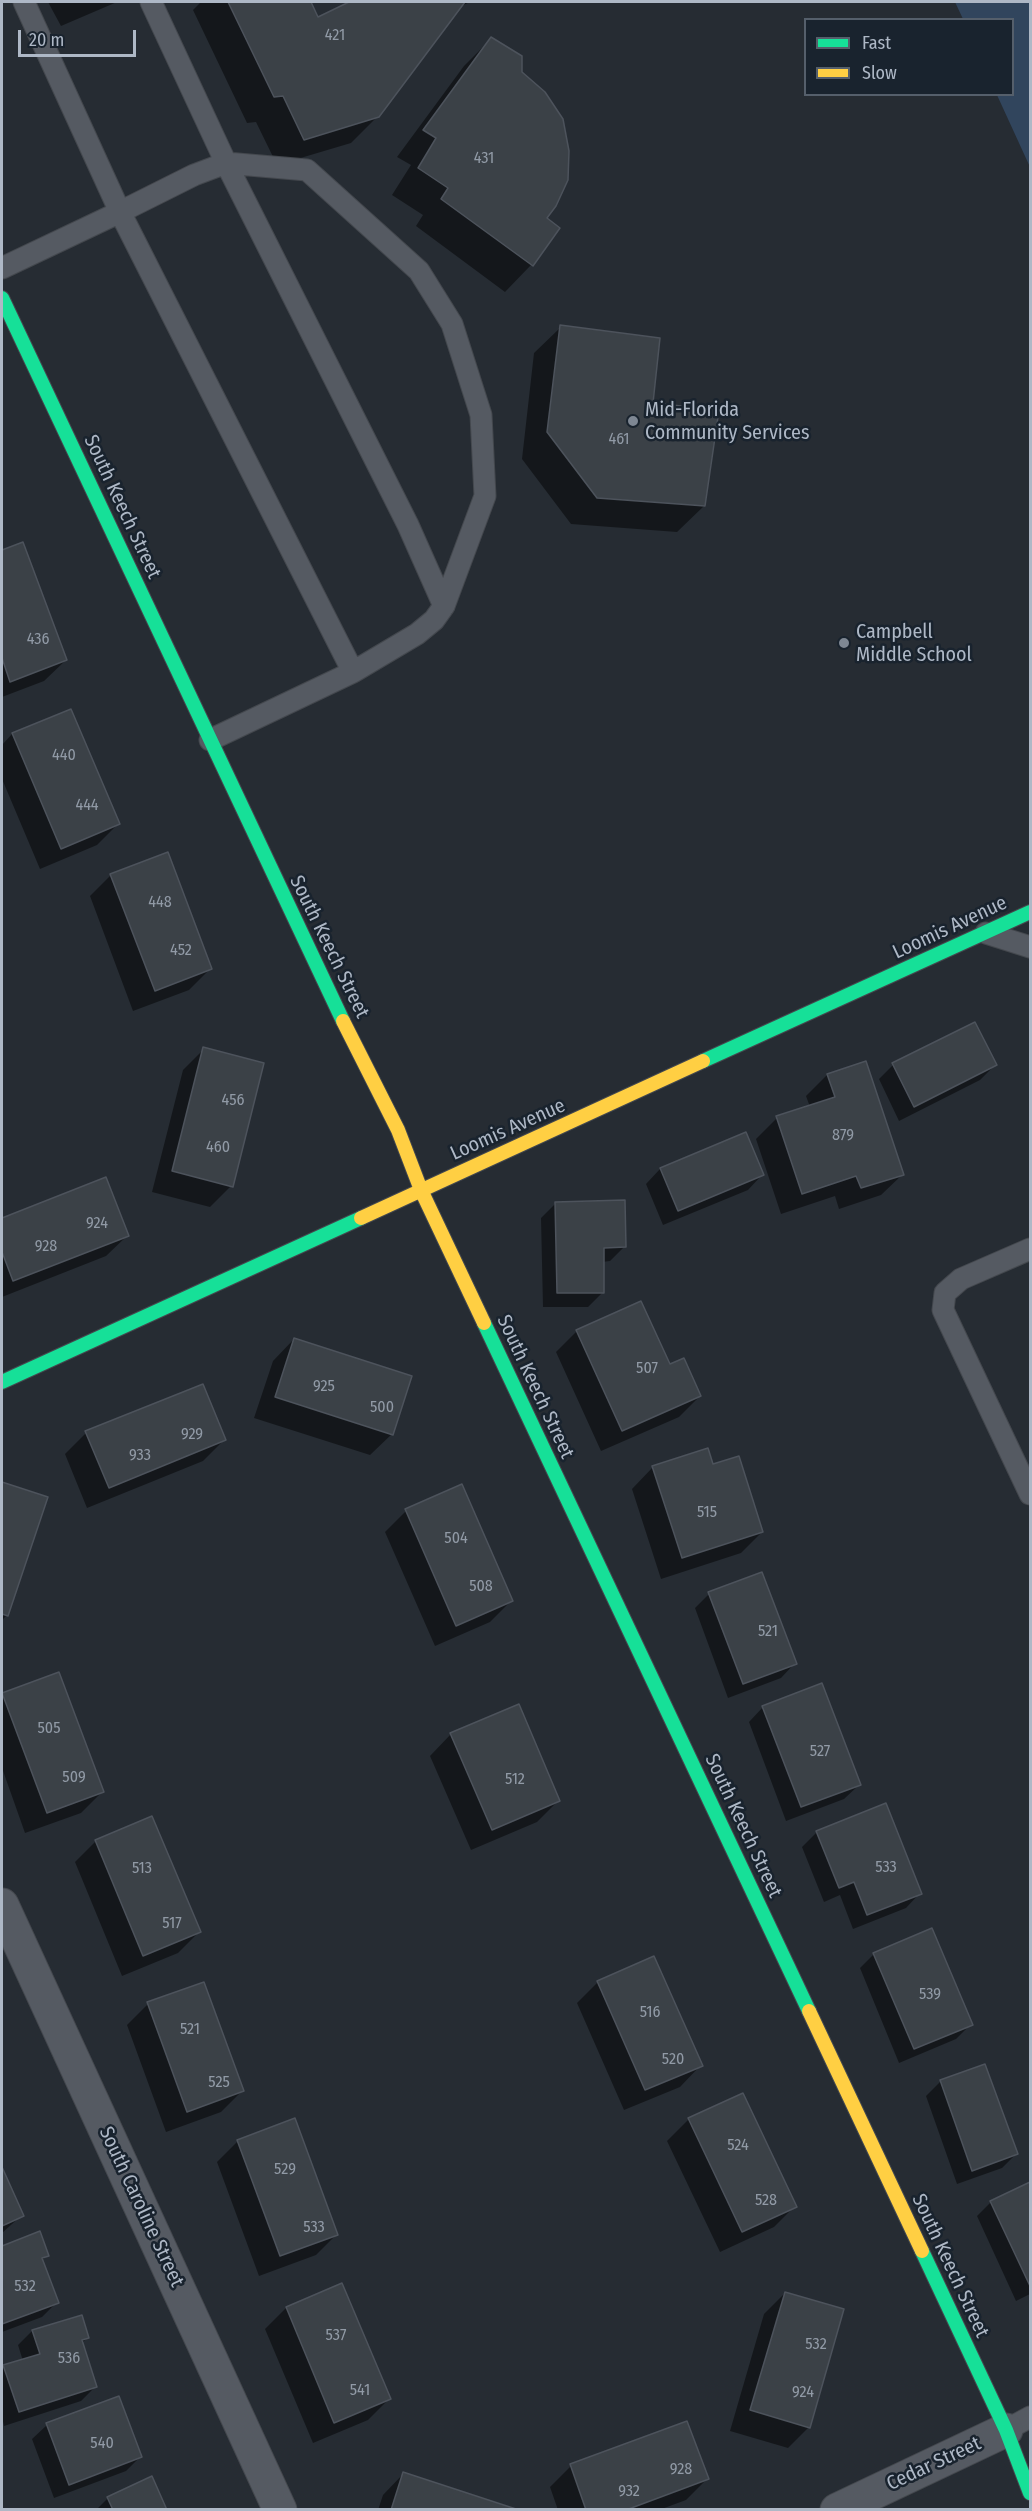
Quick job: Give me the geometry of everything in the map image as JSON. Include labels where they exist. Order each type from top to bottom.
[{"type":"street","name":"South Keech Street","points":[[2,298],[314,963],[398,1130],[421,1190],[1018,2424],[1030,2493]]},
{"type":"street","name":"Loomis Avenue","points":[[2,1382],[1030,912]]},
{"type":"street","name":"South Caroline Street","points":[[2,1905],[279,2510]]},
{"type":"street","name":"Cedar Street","points":[[837,2510],[1018,2424]]},
{"type":"lane","points":[[24,2],[120,212],[353,672]]},
{"type":"lane","points":[[151,2],[226,163],[408,525],[444,606]]},
{"type":"lane","points":[[2,268],[194,175],[226,163],[307,170],[419,271],[452,324],[482,415],[485,496],[444,606],[434,620],[417,634],[353,672],[210,740]]},
{"type":"lane","points":[[986,933],[1030,947]]},
{"type":"lane","points":[[1030,1249],[961,1279],[945,1293],[943,1310],[1030,1494]]},
{"type":"water","points":[[955,2],[1030,2],[1030,167],[997,96],[1014,96],[1014,18],[963,18]]},
{"type":"building","points":[[228,2],[311,2],[318,17],[349,2],[465,2],[379,117],[304,140],[283,96],[274,97]]},
{"type":"building","points":[[491,37],[522,56],[522,72],[545,92],[563,119],[569,151],[568,180],[556,206],[547,218],[560,228],[533,266],[441,199],[448,188],[418,168],[436,138],[423,130]]},
{"type":"building","name":"Mid-Florida Community Services","points":[[560,325],[660,338],[653,403],[719,410],[705,506],[597,498],[547,432]]},
{"type":"building","points":[[23,542],[67,660],[10,682],[2,658],[2,550]]},
{"type":"building","points":[[71,709],[120,824],[61,849],[12,733]]},
{"type":"building","points":[[168,852],[212,969],[155,991],[110,874]]},
{"type":"building","points":[[975,1022],[997,1065],[914,1107],[892,1063]]},
{"type":"building","points":[[203,1047],[264,1063],[233,1187],[172,1171]]},
{"type":"building","points":[[866,1061],[904,1175],[861,1188],[856,1176],[802,1194],[776,1116],[835,1097],[827,1074]]},
{"type":"building","points":[[746,1132],[764,1175],[678,1211],[660,1168]]},
{"type":"building","points":[[106,1177],[129,1236],[13,1281],[2,1252],[2,1218]]},
{"type":"building","points":[[625,1200],[626,1247],[604,1248],[604,1293],[557,1293],[555,1202]]},
{"type":"building","points":[[641,1301],[670,1364],[684,1358],[701,1396],[622,1431],[576,1330]]},
{"type":"building","points":[[294,1338],[412,1376],[393,1435],[275,1397]]},
{"type":"building","points":[[203,1384],[226,1440],[109,1488],[85,1431]]},
{"type":"building","points":[[708,1448],[713,1464],[739,1456],[763,1532],[682,1558],[652,1466]]},
{"type":"building","points":[[2,1482],[48,1497],[8,1616],[2,1614]]},
{"type":"building","points":[[462,1484],[513,1601],[456,1626],[405,1509]]},
{"type":"building","points":[[762,1572],[797,1664],[743,1684],[708,1592]]},
{"type":"building","points":[[59,1672],[104,1792],[47,1813],[2,1693]]},
{"type":"building","points":[[822,1683],[861,1785],[801,1807],[762,1706]]},
{"type":"building","points":[[519,1704],[560,1801],[492,1830],[450,1733]]},
{"type":"building","points":[[886,1803],[922,1894],[867,1915],[854,1882],[839,1888],[816,1831]]},
{"type":"building","points":[[152,1816],[201,1932],[143,1956],[95,1840]]},
{"type":"building","points":[[932,1928],[973,2025],[914,2049],[873,1953]]},
{"type":"building","points":[[654,1956],[703,2066],[645,2090],[597,1981]]},
{"type":"building","points":[[204,1982],[244,2091],[187,2112],[147,2002]]},
{"type":"building","points":[[985,2064],[1018,2154],[972,2171],[940,2080]]},
{"type":"building","points":[[743,2093],[797,2207],[742,2232],[688,2118]]},
{"type":"building","points":[[295,2118],[338,2235],[280,2256],[237,2140]]},
{"type":"building","points":[[2,2167],[24,2216],[2,2226]]},
{"type":"building","points":[[1030,2182],[1030,2286],[990,2201]]},
{"type":"building","points":[[40,2231],[49,2256],[42,2258],[59,2303],[2,2324],[2,2246]]},
{"type":"building","points":[[342,2283],[391,2399],[334,2423],[286,2307]]},
{"type":"building","points":[[785,2292],[844,2309],[810,2428],[750,2410]]},
{"type":"building","points":[[82,2315],[89,2338],[82,2340],[97,2387],[19,2412],[3,2365],[40,2354],[32,2330]]},
{"type":"building","points":[[119,2396],[142,2457],[69,2485],[46,2423]]},
{"type":"building","points":[[687,2421],[709,2479],[626,2510],[586,2510],[570,2464]]},
{"type":"building","points":[[403,2472],[519,2510],[391,2510]]},
{"type":"building","points":[[152,2476],[167,2510],[113,2510],[107,2497]]},
{"type":"traffic: fast","points":[[2,298],[343,1021]]},
{"type":"traffic: fast","points":[[703,1061],[1030,912]]},
{"type":"traffic: fast","points":[[2,1382],[361,1218]]},
{"type":"traffic: fast","points":[[484,1323],[809,2011]]},
{"type":"traffic: fast","points":[[922,2251],[1006,2430],[1030,2493]]},
{"type":"traffic: slow","points":[[343,1021],[398,1130],[421,1190],[484,1323]]},
{"type":"traffic: slow","points":[[361,1218],[703,1061]]},
{"type":"traffic: slow","points":[[809,2011],[922,2251]]},
{"type":"place","name":"Mid-Florida Community Services","points":[[633,421]]},
{"type":"place","name":"Campbell Middle School","points":[[844,643]]}]
